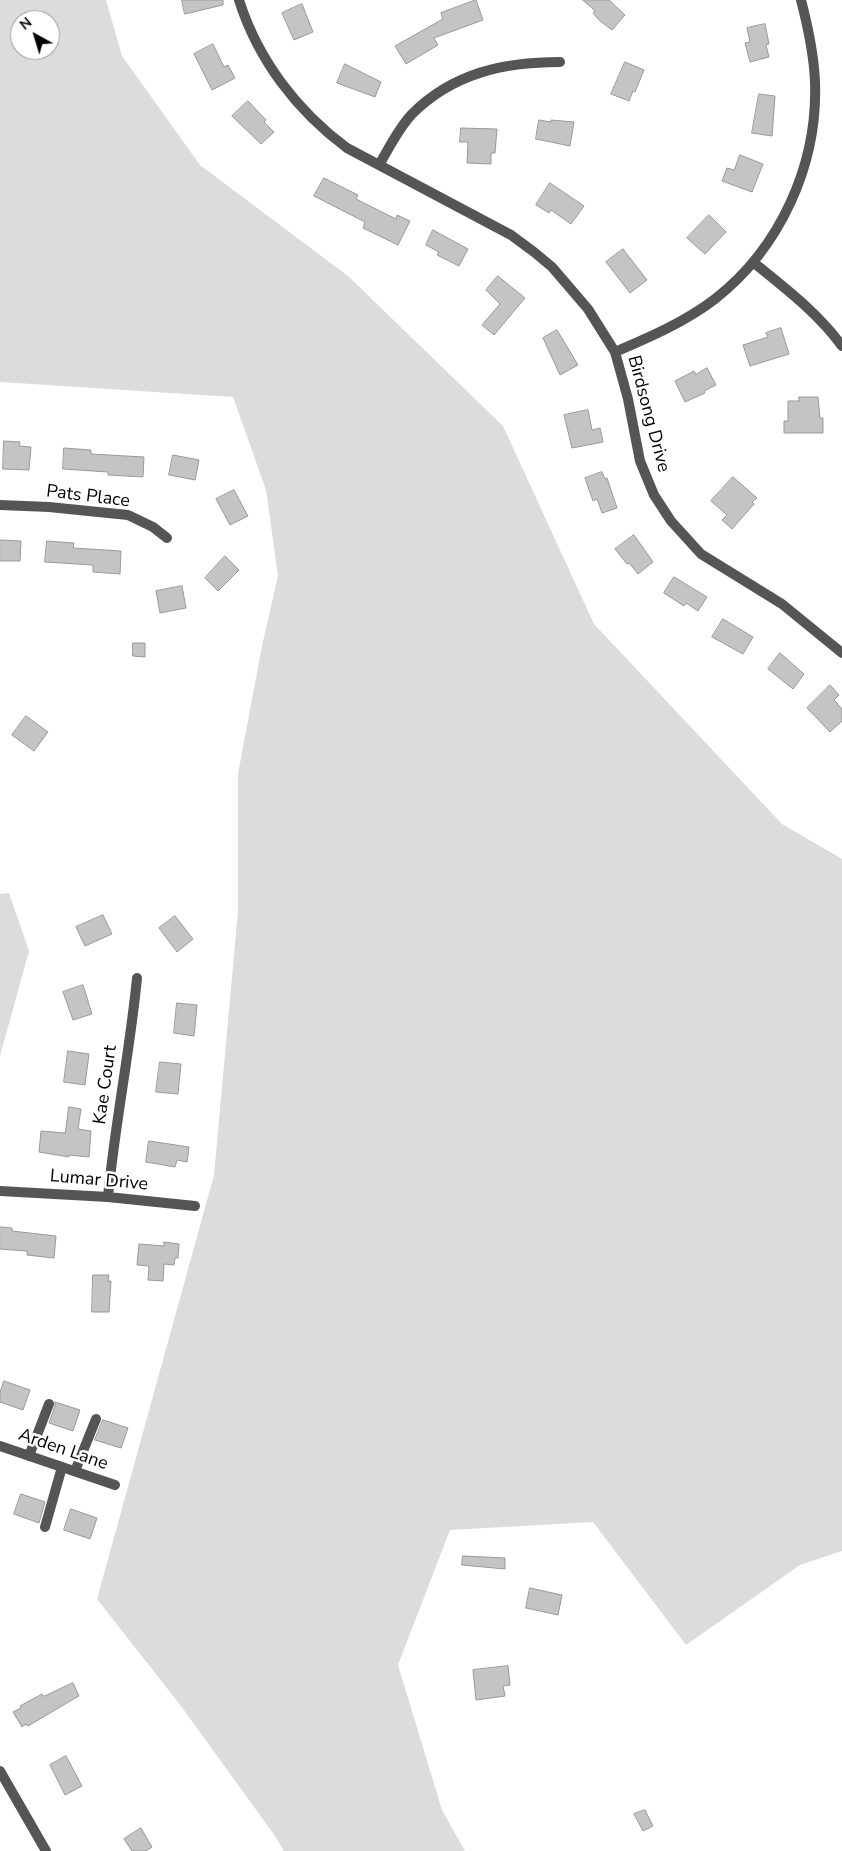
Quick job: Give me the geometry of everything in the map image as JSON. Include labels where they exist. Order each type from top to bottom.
[{"type":"street","name":"Birdsong Drive","points":[[239,0],[251,33],[258,45],[285,87],[315,123],[347,148],[511,235],[552,267],[588,309],[615,352],[628,399],[638,452],[644,471],[654,494],[671,521],[701,554],[782,604],[842,653]]},
{"type":"street","points":[[615,352],[669,329],[721,294],[762,252],[788,210],[797,189],[813,124],[815,70],[801,0]]},
{"type":"street","points":[[379,165],[395,138],[412,115],[448,87],[465,78],[493,68],[529,62],[560,62]]},
{"type":"street","points":[[753,262],[820,319],[842,346]]},
{"type":"street","name":"Pats Place","points":[[0,505],[49,507],[128,515],[153,527],[167,538]]},
{"type":"street","name":"Kae Court","points":[[108,1197],[111,1162],[126,1068],[137,978]]},
{"type":"street","name":"Lumar Drive","points":[[0,1191],[108,1197],[195,1206]]},
{"type":"street","points":[[29,1456],[49,1404]]},
{"type":"street","points":[[75,1471],[96,1419]]},
{"type":"street","name":"Arden Lane","points":[[0,1446],[115,1485]]},
{"type":"street","points":[[45,1527],[62,1467]]},
{"type":"street","points":[[0,1771],[46,1851]]},
{"type":"shaded area","points":[[0,0],[106,0],[122,56],[200,165],[348,276],[503,426],[594,624],[782,824],[842,859],[842,1551],[800,1565],[686,1645],[593,1522],[450,1530],[398,1665],[442,1810],[465,1851],[284,1851],[181,1706],[97,1599],[214,1175],[238,911],[238,774],[262,646],[278,576],[266,490],[233,397],[0,382]]},
{"type":"shaded area","points":[[9,893],[29,951],[0,1056],[0,894]]},
{"type":"building","points":[[182,0],[223,0],[223,5],[185,14]]},
{"type":"building","points":[[476,0],[483,20],[434,38],[438,45],[406,64],[395,46],[443,19],[441,13]]},
{"type":"building","points":[[583,0],[609,0],[625,15],[612,30],[599,20],[593,13],[595,11]]},
{"type":"building","points":[[302,4],[313,32],[294,40],[282,13]]},
{"type":"building","points":[[765,24],[769,44],[766,45],[769,57],[750,62],[745,43],[750,42],[747,28]]},
{"type":"building","points":[[213,44],[224,67],[228,65],[235,78],[212,90],[194,54]]},
{"type":"building","points":[[625,62],[644,70],[629,101],[611,94]]},
{"type":"building","points":[[345,64],[381,82],[375,97],[337,83]]},
{"type":"building","points":[[759,94],[775,96],[772,136],[752,133]]},
{"type":"building","points":[[248,101],[266,120],[264,122],[274,132],[261,144],[232,116]]},
{"type":"building","points":[[539,120],[574,122],[570,146],[536,139]]},
{"type":"building","points":[[461,128],[497,129],[495,153],[491,153],[491,164],[467,163],[468,142],[460,142]]},
{"type":"building","points":[[740,155],[763,164],[752,192],[722,181],[727,168],[734,170]]},
{"type":"building","points":[[324,178],[358,195],[356,199],[396,219],[397,215],[410,221],[398,245],[363,228],[365,222],[314,196]]},
{"type":"building","points":[[550,183],[584,206],[571,224],[551,210],[549,213],[536,205]]},
{"type":"building","points":[[709,215],[726,232],[705,254],[687,238]]},
{"type":"building","points":[[433,230],[468,249],[459,266],[437,255],[439,252],[426,245]]},
{"type":"building","points":[[623,249],[647,280],[630,293],[606,262]]},
{"type":"building","points":[[498,276],[525,298],[494,335],[482,325],[500,304],[486,290]]},
{"type":"building","points":[[781,328],[789,354],[750,366],[743,345],[768,337],[766,333]]},
{"type":"building","points":[[557,330],[578,365],[560,375],[543,338]]},
{"type":"building","points":[[707,368],[716,385],[704,391],[705,393],[685,402],[675,381],[694,371],[696,374]]},
{"type":"building","points":[[799,397],[818,397],[820,418],[823,418],[823,433],[784,433],[784,421],[788,421],[788,401],[799,401]]},
{"type":"building","points":[[588,410],[592,430],[600,428],[603,442],[572,448],[564,415]]},
{"type":"building","points":[[4,441],[20,442],[19,446],[31,447],[29,470],[3,469]]},
{"type":"building","points":[[64,448],[91,450],[91,454],[144,457],[143,477],[63,469]]},
{"type":"building","points":[[173,455],[199,460],[195,480],[169,475]]},
{"type":"building","points":[[602,472],[605,479],[607,478],[617,508],[602,513],[597,499],[593,501],[585,478]]},
{"type":"building","points":[[733,477],[757,498],[732,529],[722,520],[727,515],[711,501]]},
{"type":"building","points":[[234,490],[248,516],[230,525],[216,499]]},
{"type":"building","points":[[634,535],[653,562],[638,574],[615,549]]},
{"type":"building","points":[[0,540],[21,541],[20,561],[0,561]]},
{"type":"building","points":[[47,541],[74,543],[73,548],[121,551],[120,574],[93,572],[93,565],[45,562]]},
{"type":"building","points":[[225,556],[239,570],[218,591],[205,578]]},
{"type":"building","points":[[674,577],[707,597],[698,611],[686,603],[684,606],[664,593]]},
{"type":"building","points":[[182,586],[186,608],[160,613],[156,591]]},
{"type":"building","points":[[723,619],[753,637],[743,654],[712,637]]},
{"type":"building","points":[[133,643],[145,643],[145,657],[133,656]]},
{"type":"building","points":[[780,653],[804,674],[793,689],[768,669]]},
{"type":"building","points":[[830,685],[839,695],[834,700],[842,709],[842,721],[830,732],[807,708]]},
{"type":"building","points":[[26,716],[48,732],[34,751],[12,735]]},
{"type":"building","points":[[103,915],[112,934],[85,946],[76,927]]},
{"type":"building","points":[[175,916],[193,939],[177,952],[159,928]]},
{"type":"building","points":[[83,985],[92,1014],[73,1020],[63,992]]},
{"type":"building","points":[[177,1003],[197,1005],[194,1036],[174,1033]]},
{"type":"building","points":[[68,1051],[89,1054],[85,1085],[64,1082]]},
{"type":"building","points":[[160,1062],[181,1064],[178,1094],[156,1092]]},
{"type":"building","points":[[69,1107],[81,1109],[78,1129],[91,1131],[89,1157],[69,1155],[69,1157],[39,1152],[41,1131],[65,1133]]},
{"type":"building","points":[[149,1141],[189,1147],[187,1162],[177,1160],[175,1167],[146,1162]]},
{"type":"building","points":[[0,1227],[12,1228],[12,1231],[56,1236],[54,1258],[27,1255],[27,1251],[0,1249]]},
{"type":"building","points":[[164,1242],[179,1244],[178,1258],[175,1258],[174,1265],[164,1264],[163,1281],[148,1280],[149,1266],[137,1265],[139,1244],[164,1246]]},
{"type":"building","points":[[93,1275],[109,1275],[108,1281],[111,1281],[109,1312],[92,1312]]},
{"type":"building","points":[[4,1381],[30,1390],[23,1410],[0,1402],[0,1393]]},
{"type":"building","points":[[55,1402],[80,1410],[73,1431],[49,1423]]},
{"type":"building","points":[[103,1420],[128,1428],[121,1448],[95,1440]]},
{"type":"building","points":[[21,1494],[45,1502],[39,1523],[14,1514]]},
{"type":"building","points":[[71,1509],[97,1518],[90,1539],[64,1530]]},
{"type":"building","points":[[463,1556],[505,1558],[505,1569],[462,1565]]},
{"type":"building","points":[[530,1588],[562,1595],[558,1615],[526,1608]]},
{"type":"building","points":[[508,1666],[510,1685],[503,1686],[505,1696],[476,1700],[473,1670]]},
{"type":"building","points":[[73,1683],[79,1696],[28,1726],[26,1724],[22,1727],[13,1712],[42,1694],[44,1696]]},
{"type":"building","points":[[66,1756],[82,1786],[65,1795],[50,1765]]},
{"type":"building","points":[[645,1810],[653,1826],[643,1831],[634,1814]]},
{"type":"building","points":[[141,1828],[152,1847],[146,1851],[132,1851],[124,1839]]}]
